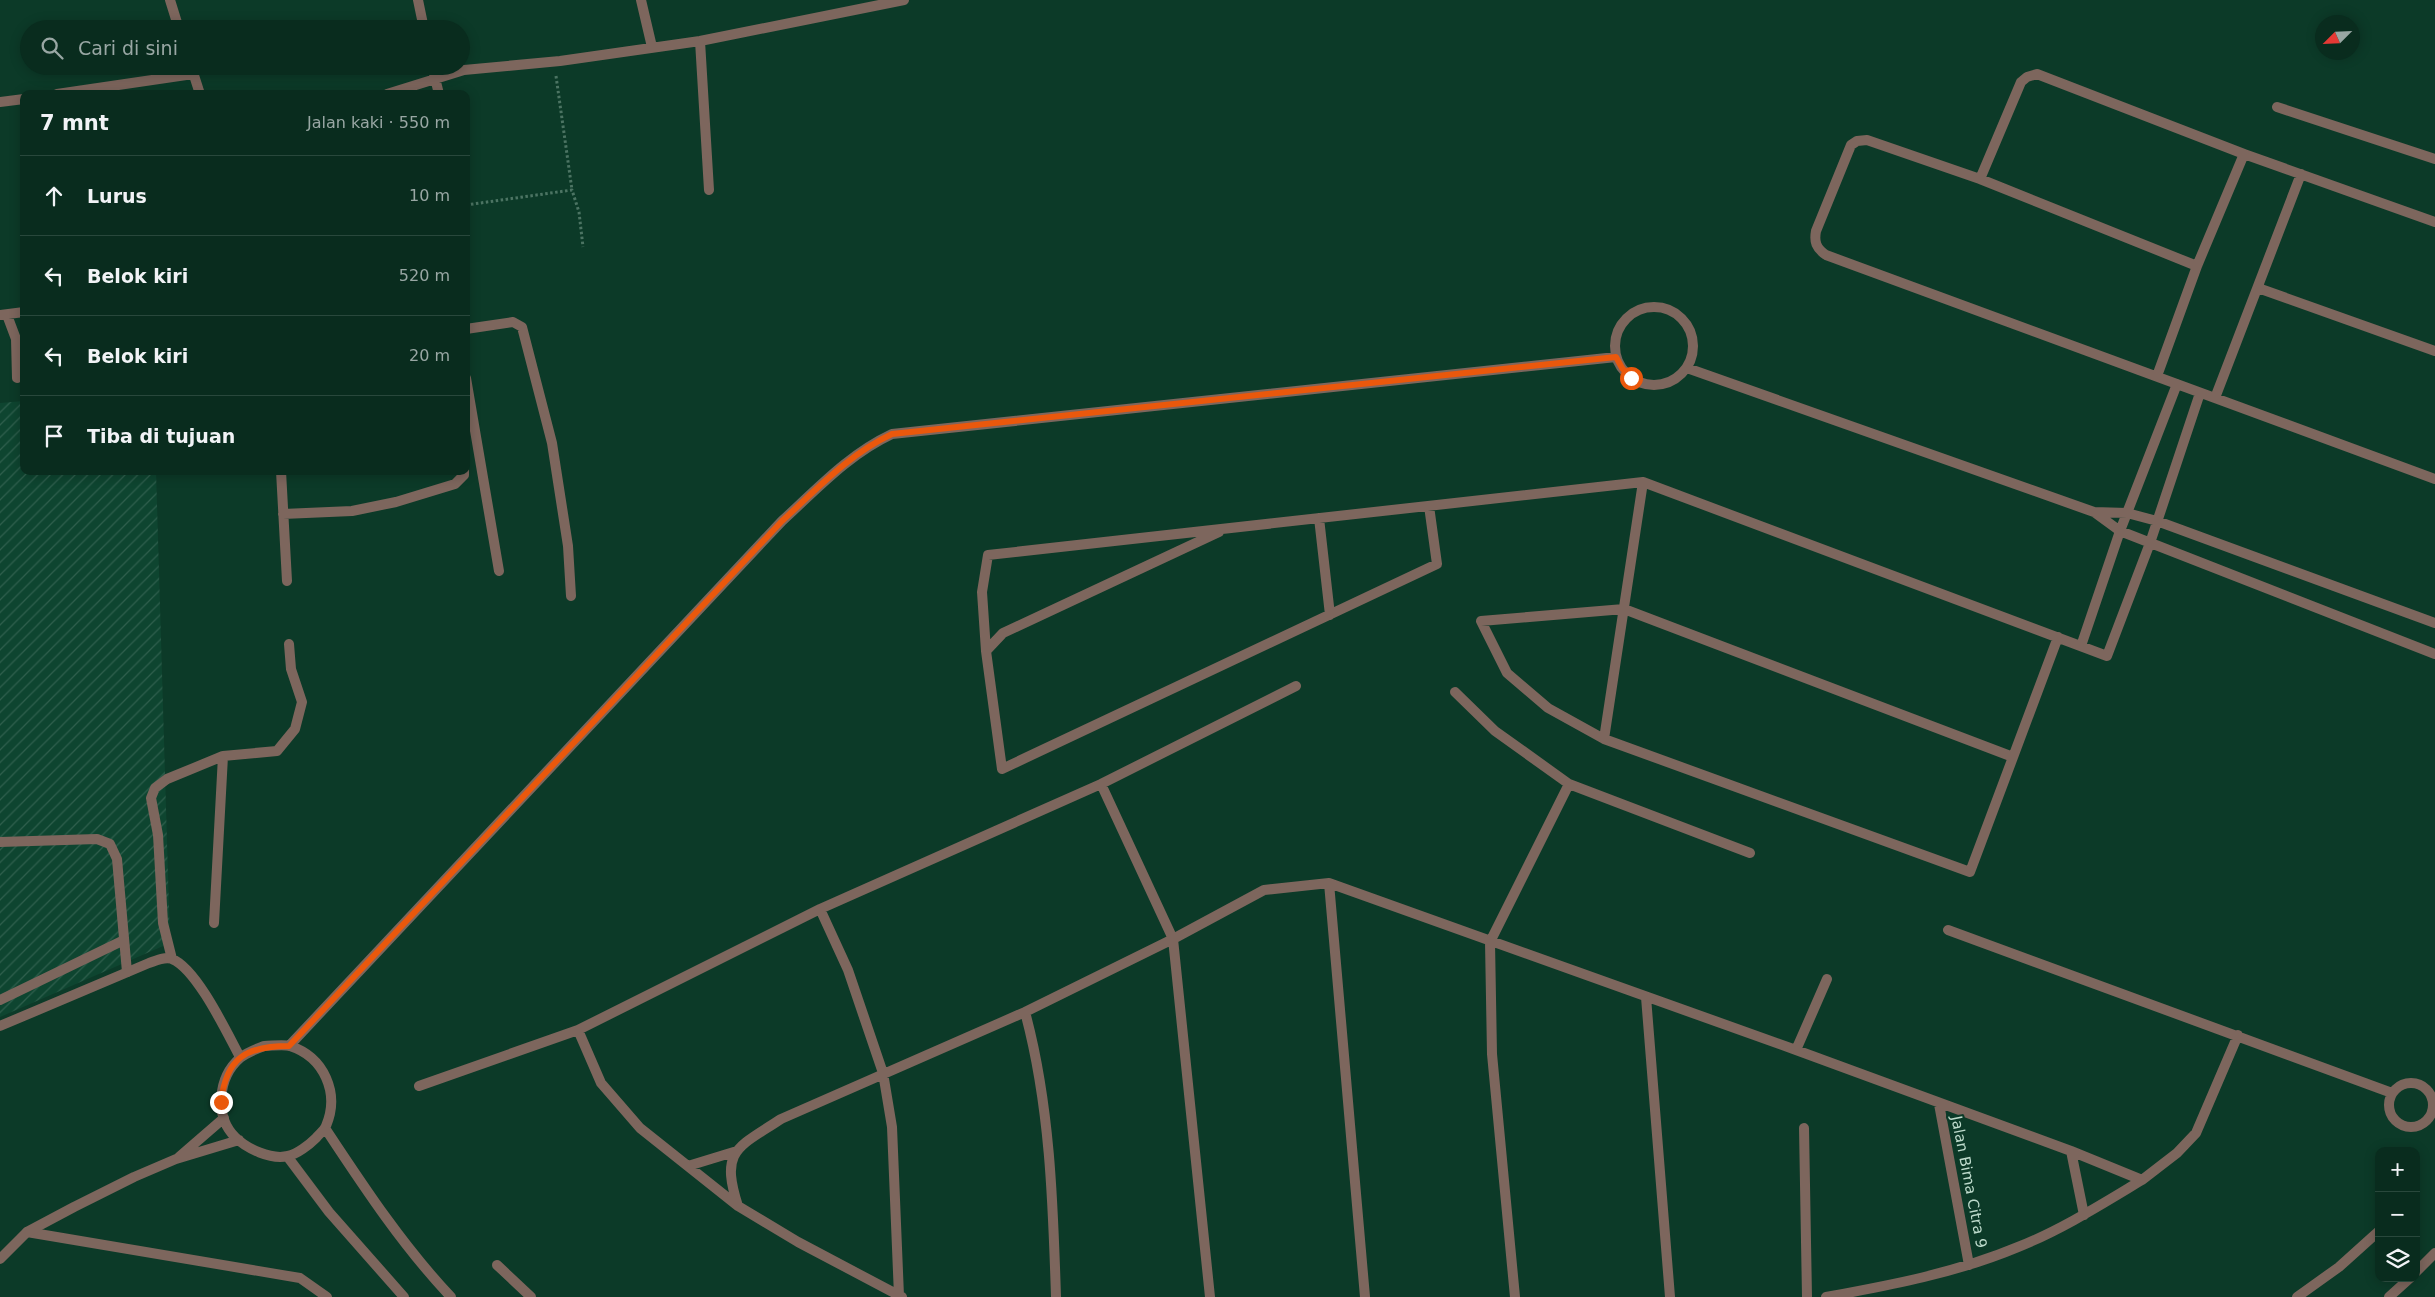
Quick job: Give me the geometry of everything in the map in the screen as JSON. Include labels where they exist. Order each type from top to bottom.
[{"type":"street","points":[[170,0],[176,20]]},
{"type":"street","points":[[418,0],[422,20]]},
{"type":"street","points":[[641,0],[652,47]]},
{"type":"street","points":[[470,69],[560,61],[700,41],[904,0]]},
{"type":"street","points":[[700,41],[709,190]]},
{"type":"street","points":[[1980,179],[2021,82],[2027,77],[2037,74],[2244,154],[2435,222]]},
{"type":"street","points":[[80,90],[164,75]]},
{"type":"street","points":[[194,75],[199,90]]},
{"type":"street","points":[[433,75],[438,90]]},
{"type":"street","points":[[400,90],[447,75]]},
{"type":"street","points":[[0,102],[20,99]]},
{"type":"street","points":[[2276,107],[2435,159]]},
{"type":"street","points":[[2198,266],[1980,179],[1867,140],[1857,140],[1851,145],[1816,231],[1816,245],[1826,255],[2435,479]]},
{"type":"street","points":[[2157,376],[2198,266],[2244,154]]},
{"type":"street","points":[[2215,398],[2301,174]]},
{"type":"street","points":[[2258,288],[2435,351]]},
{"type":"street","points":[[1660,307],[1671,310],[1688,325],[1694,346],[1688,368],[1668,384],[1655,386],[1642,384],[1631,378],[1622,368],[1616,357],[1615,346],[1621,324],[1638,310],[1660,307]]},
{"type":"street","points":[[17,378],[16,339],[3,315],[20,313]]},
{"type":"street","points":[[470,328],[513,322],[522,327],[552,444],[568,546],[571,596]]},
{"type":"street","points":[[289,1046],[782,521],[845,463],[868,445],[892,434],[1616,357]]},
{"type":"street","points":[[1688,368],[2094,512],[2120,531],[2435,654]]},
{"type":"street","points":[[2081,646],[2120,531],[2177,384]]},
{"type":"street","points":[[1429,506],[1437,564],[1002,769],[986,651],[982,592],[988,555],[1643,482],[2107,656],[2150,543],[2200,392]]},
{"type":"street","points":[[470,401],[499,571]]},
{"type":"street","points":[[281,475],[287,581]]},
{"type":"street","points":[[283,514],[352,512],[396,502],[455,484],[464,475]]},
{"type":"street","points":[[1604,739],[1643,482]]},
{"type":"street","points":[[2094,512],[2127,513],[2157,521],[2435,622]]},
{"type":"street","points":[[1319,518],[1330,615]]},
{"type":"street","points":[[986,651],[1003,633],[1226,528]]},
{"type":"street","points":[[2013,756],[1624,609],[1481,620],[1507,673],[1548,708],[1604,739],[1970,872],[2058,637]]},
{"type":"street","points":[[172,959],[163,923],[158,835],[151,798],[156,788],[166,779],[223,756],[277,751],[295,729],[302,702],[290,669],[288,644]]},
{"type":"street","points":[[419,1086],[578,1030],[820,909],[1101,784],[1296,686]]},
{"type":"street","points":[[1455,692],[1495,731],[1569,784],[1750,853]]},
{"type":"street","points":[[214,923],[223,756]]},
{"type":"street","points":[[1101,784],[1173,939],[1210,1297]]},
{"type":"street","points":[[1515,1297],[1492,1054],[1490,942],[1569,784]]},
{"type":"street","points":[[0,842],[97,839],[110,844],[116,859],[126,972]]},
{"type":"street","points":[[1329,883],[1366,1297]]},
{"type":"street","points":[[738,1206],[731,1184],[730,1163],[737,1151],[750,1139],[781,1119],[1025,1012],[1173,939],[1264,890],[1329,883],[1796,1050],[1938,1104],[2071,1151],[2142,1180]]},
{"type":"street","points":[[820,909],[848,970],[883,1073],[892,1127],[901,1296]]},
{"type":"street","points":[[1948,930],[2392,1093]]},
{"type":"street","points":[[0,1000],[122,942]]},
{"type":"street","points":[[0,1026],[126,972],[164,958],[172,959],[193,976],[240,1057]]},
{"type":"street","points":[[1796,1050],[1827,979]]},
{"type":"street","points":[[1646,997],[1670,1297]]},
{"type":"street","points":[[1025,1012],[1035,1048],[1052,1183],[1056,1297]]},
{"type":"street","points":[[578,1030],[601,1082],[640,1128],[738,1206],[806,1247],[901,1296]]},
{"type":"street","points":[[1826,1297],[1912,1281],[1970,1265],[2019,1247],[2084,1215],[2142,1180],[2177,1153],[2196,1133],[2238,1035]]},
{"type":"street","points":[[264,1046],[289,1046],[312,1058],[324,1072],[331,1091],[331,1111],[325,1128],[310,1144],[287,1156],[271,1155],[251,1149],[234,1136],[224,1118],[221,1102],[223,1085],[230,1070],[240,1057],[264,1046]]},
{"type":"street","points":[[2412,1083],[2423,1086],[2431,1095],[2433,1106],[2430,1117],[2422,1125],[2410,1128],[2399,1124],[2391,1116],[2388,1104],[2392,1093],[2400,1085],[2412,1083]]},
{"type":"street","name":"Jalan Bima Citra 9","points":[[1938,1104],[1970,1265]]},
{"type":"street","points":[[176,1160],[224,1118]]},
{"type":"street","points":[[325,1128],[375,1204],[431,1276],[451,1297]]},
{"type":"street","points":[[1804,1128],[1807,1297]]},
{"type":"street","points":[[0,1259],[27,1232],[134,1177],[176,1160],[239,1140]]},
{"type":"street","points":[[688,1166],[737,1151]]},
{"type":"street","points":[[2071,1151],[2084,1215]]},
{"type":"street","points":[[287,1156],[329,1212],[404,1297]]},
{"type":"street","points":[[27,1232],[300,1278],[327,1297]]},
{"type":"street","points":[[2297,1297],[2339,1267],[2375,1235]]},
{"type":"street","points":[[2420,1268],[2435,1253]]},
{"type":"street","points":[[497,1265],[531,1297]]},
{"type":"street","points":[[2389,1297],[2406,1282]]},
{"type":"path","points":[[560,61],[555,68],[572,190],[579,212],[583,247]]},
{"type":"path","points":[[470,204],[572,190]]},
{"type":"shaded area","points":[[20,401],[20,475],[156,475],[170,943],[0,1017],[0,403]]},
{"type":"route","points":[[221,1102],[223,1085],[230,1070],[240,1057],[264,1046],[289,1046],[782,521],[845,463],[868,445],[892,434],[1616,357],[1622,368],[1631,378]]}]
